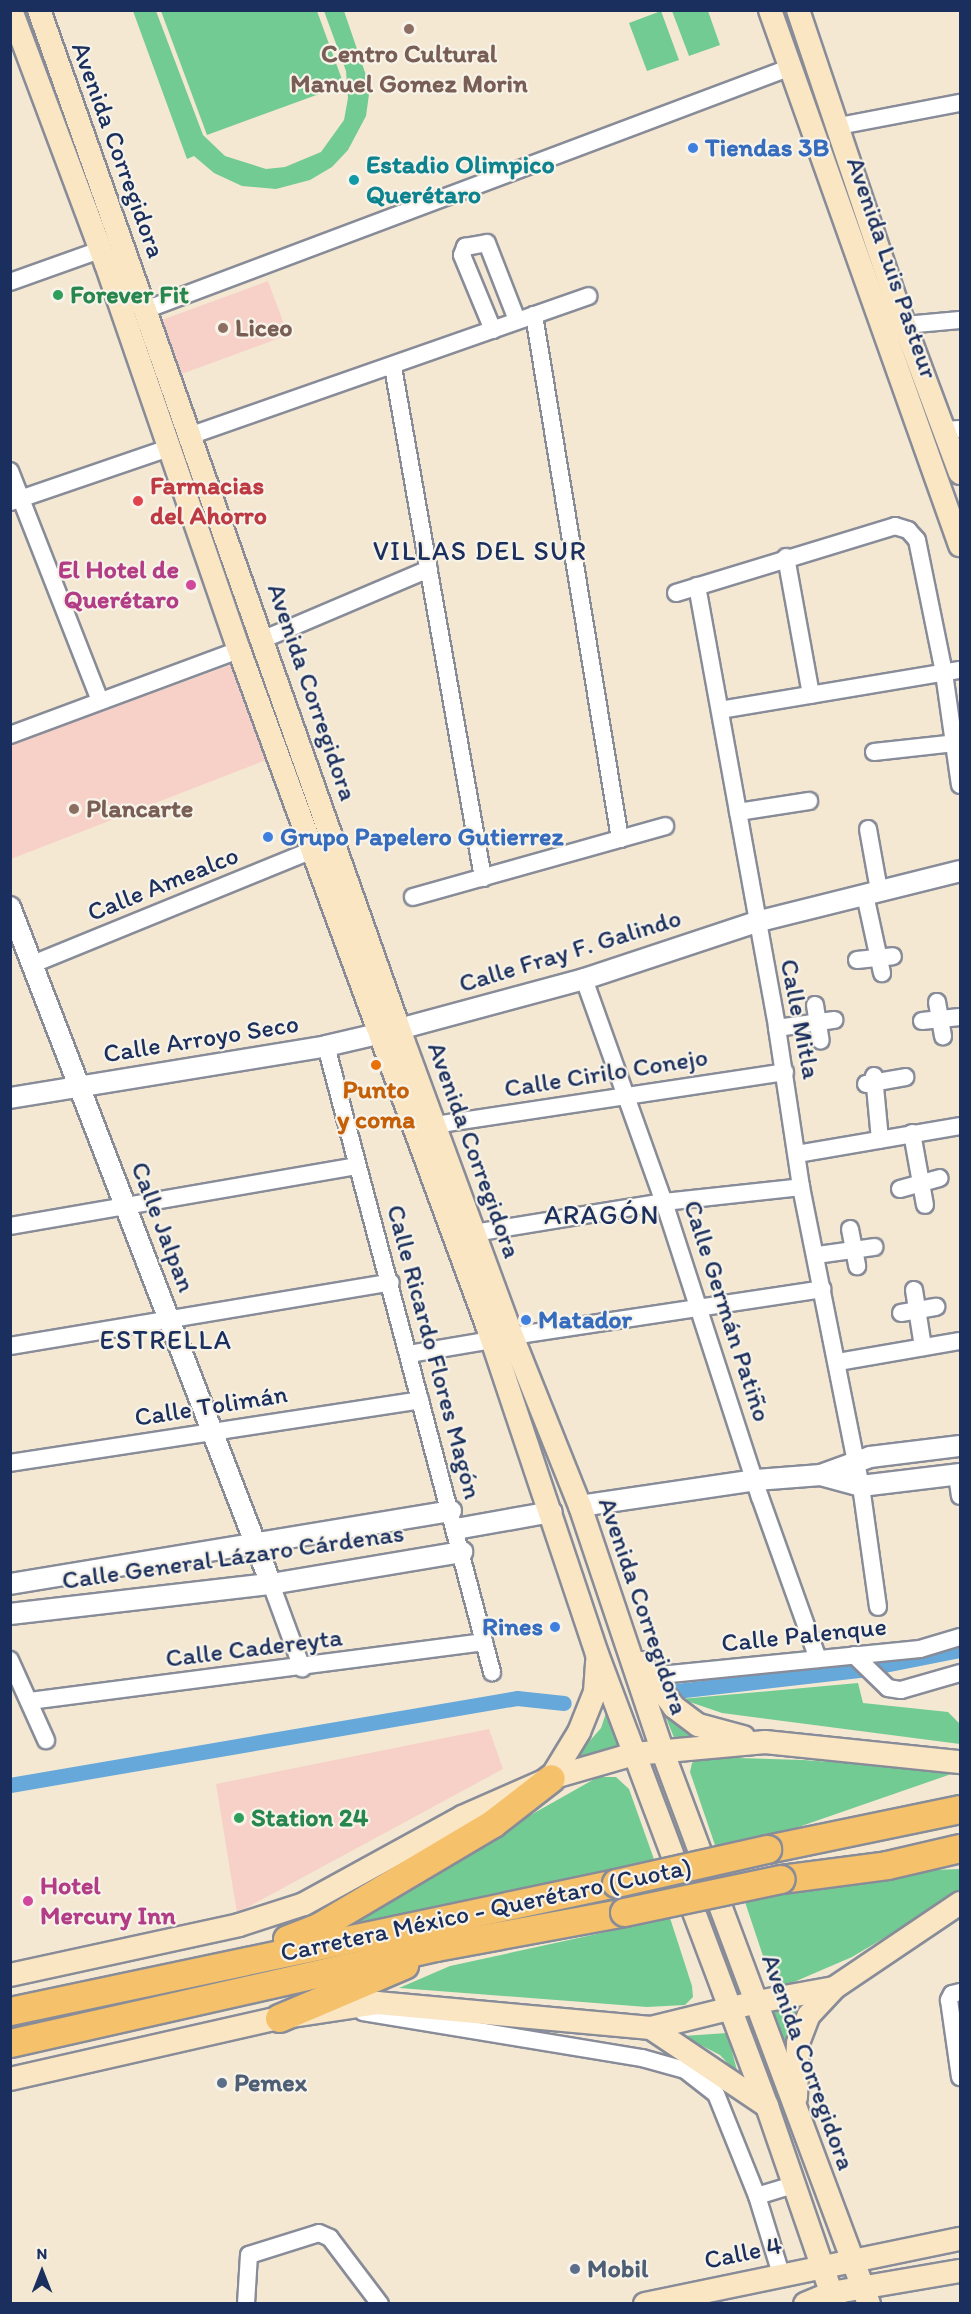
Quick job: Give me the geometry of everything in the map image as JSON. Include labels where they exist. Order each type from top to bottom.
[{"type":"highway","points":[[206,1969],[318,1927],[494,1823],[551,1778]]},
{"type":"highway","points":[[912,1818],[960,1798]]},
{"type":"highway","name":"Carretera México - Querétaro (Cuota)","points":[[10,2011],[960,1809]]},
{"type":"highway","name":"Carretera México - Querétaro (Cuota)","points":[[10,2043],[436,1947],[781,1880],[887,1865],[960,1848]]},
{"type":"highway","points":[[887,1865],[960,1862]]},
{"type":"highway","points":[[279,2018],[378,1979],[436,1947]]},
{"type":"highway","points":[[10,1992],[156,1979]]},
{"type":"main road","name":"Avenida Corregidora","points":[[11,10],[18,52],[100,250],[239,650],[312,850],[388,1031],[502,1338],[580,1506],[662,1750],[867,2297]]},
{"type":"main road","name":"Avenida Corregidora","points":[[39,10],[264,639],[388,1031],[435,1125],[474,1233],[551,1512],[597,1654],[767,2106],[833,2298]]},
{"type":"main road","name":"Avenida Luis Pasteur","points":[[770,10],[791,67],[865,245],[953,430],[960,472]]},
{"type":"main road","name":"Avenida Luis Pasteur","points":[[798,10],[839,126],[886,340],[960,545]]},
{"type":"main road","points":[[629,1647],[674,1707],[698,1725],[765,1742],[960,1762]]},
{"type":"main road","points":[[551,1778],[579,1732],[595,1692],[597,1654]]},
{"type":"main road","points":[[10,1975],[239,1925],[304,1904],[462,1817],[551,1778],[634,1754],[765,1742]]},
{"type":"main road","points":[[795,2108],[798,2043],[809,2015],[834,1988],[960,1903]]},
{"type":"main road","points":[[10,2079],[279,2018],[342,2008],[389,2004],[651,2028],[757,2002],[834,1988]]},
{"type":"main road","points":[[651,2028],[767,2106]]},
{"type":"main road","name":"Calle 4","points":[[658,2302],[781,2274],[960,2239]]},
{"type":"main road","points":[[805,2304],[833,2298],[867,2297],[960,2271]]},
{"type":"street","points":[[145,309],[791,67]]},
{"type":"street","points":[[839,126],[960,103]]},
{"type":"street","points":[[493,330],[462,255],[465,247],[487,243],[517,320]]},
{"type":"street","points":[[10,282],[100,250]]},
{"type":"street","points":[[192,435],[393,367],[588,296]]},
{"type":"street","points":[[534,315],[620,839]]},
{"type":"street","points":[[886,340],[905,326],[960,320]]},
{"type":"street","points":[[393,367],[483,878]]},
{"type":"street","points":[[16,500],[170,448]]},
{"type":"street","points":[[10,471],[16,500],[100,701]]},
{"type":"street","points":[[676,593],[786,557],[895,526],[908,530],[916,540],[952,672],[955,743],[960,785]]},
{"type":"street","points":[[786,557],[811,695]]},
{"type":"street","points":[[264,639],[429,569]]},
{"type":"street","name":"Calle Mitla","points":[[697,586],[777,1028],[801,1187],[817,1255],[861,1485],[878,1606]]},
{"type":"street","points":[[10,735],[239,650]]},
{"type":"street","points":[[720,710],[952,672]]},
{"type":"street","points":[[874,752],[955,743]]},
{"type":"street","points":[[738,812],[809,801]]},
{"type":"street","points":[[413,897],[665,826]]},
{"type":"street","points":[[856,960],[884,962],[872,892],[868,829]]},
{"type":"street","name":"Calle Amealco","points":[[33,964],[312,850]]},
{"type":"street","name":"Calle Fray F. Galindo","points":[[388,1031],[584,979],[756,922],[960,871]]},
{"type":"street","name":"Calle Jalpan","points":[[10,907],[128,1206],[302,1668]]},
{"type":"street","name":"Calle Germán Patiño","points":[[584,979],[664,1202],[818,1659]]},
{"type":"street","points":[[937,1002],[942,1028]]},
{"type":"street","points":[[815,1005],[826,1021],[821,1041]]},
{"type":"street","points":[[942,1028],[960,1017]]},
{"type":"street","points":[[777,1028],[826,1021]]},
{"type":"street","points":[[922,1021],[942,1028]]},
{"type":"street","name":"Calle Arroyo Seco","points":[[10,1098],[326,1046],[388,1031]]},
{"type":"street","name":"Calle Ricardo Flores Magón","points":[[326,1046],[357,1166],[391,1282],[492,1672]]},
{"type":"street","name":"Calle Cirilo Conejo","points":[[435,1125],[784,1072]]},
{"type":"street","points":[[880,1140],[871,1081],[905,1077]]},
{"type":"street","points":[[797,1154],[960,1126]]},
{"type":"street","points":[[912,1133],[925,1206]]},
{"type":"street","points":[[10,1226],[357,1166]]},
{"type":"street","points":[[900,1189],[940,1178]]},
{"type":"street","points":[[474,1233],[664,1202],[801,1187]]},
{"type":"street","points":[[850,1229],[856,1258]]},
{"type":"street","points":[[817,1255],[856,1258],[874,1247]]},
{"type":"street","points":[[10,1346],[391,1282]]},
{"type":"street","points":[[409,1354],[822,1289]]},
{"type":"street","points":[[914,1290],[923,1347]]},
{"type":"street","points":[[901,1313],[936,1307]]},
{"type":"street","points":[[838,1362],[960,1341]]},
{"type":"street","name":"Calle Tolimán","points":[[10,1463],[420,1400]]},
{"type":"street","points":[[821,1476],[855,1460],[960,1446]]},
{"type":"street","points":[[580,1506],[756,1480],[821,1476],[861,1485],[958,1474],[960,1496]]},
{"type":"street","name":"Calle General Lázaro Cárdenas","points":[[10,1584],[255,1544],[454,1520],[551,1512]]},
{"type":"street","name":"Calle General Lázaro Cárdenas","points":[[10,1614],[271,1584],[462,1552]]},
{"type":"street","name":"Calle Palenque","points":[[650,1676],[818,1659],[858,1658],[920,1649],[960,1637]]},
{"type":"street","name":"Calle Cadereyta","points":[[30,1701],[302,1668],[484,1642]]},
{"type":"street","points":[[858,1658],[880,1683],[901,1690],[960,1673]]},
{"type":"street","points":[[10,1660],[46,1740]]},
{"type":"street","points":[[955,1994],[960,2076]]},
{"type":"street","points":[[342,2008],[642,2058],[685,2070],[716,2094],[757,2196],[781,2274]]},
{"type":"street","points":[[757,2196],[794,2185]]},
{"type":"street","points":[[246,2304],[249,2255],[318,2233],[330,2238],[380,2304]]},
{"type":"shaded area","name":"Liceo","points":[[268,281],[288,335],[179,375],[159,321]]},
{"type":"shaded area","name":"Plancarte","points":[[233,664],[266,760],[11,859],[11,745]]},
{"type":"shaded area","points":[[489,1729],[503,1769],[237,1913],[216,1784]]},
{"type":"green space","points":[[133,11],[156,11],[203,135],[225,156],[266,169],[285,167],[321,152],[344,120],[348,98],[346,71],[324,11],[344,11],[370,87],[366,116],[348,150],[332,167],[310,180],[276,189],[242,186],[214,173],[194,156],[187,159]]},
{"type":"green space","points":[[161,11],[317,11],[344,85],[207,135]]},
{"type":"green space","points":[[661,11],[679,60],[647,71],[629,23]]},
{"type":"green space","points":[[672,11],[708,11],[720,45],[689,56]]},
{"type":"green space","points":[[858,1683],[863,1703],[948,1712],[960,1724],[960,1744],[722,1713],[681,1699]]},
{"type":"green space","points":[[662,1708],[733,1741],[677,1745]]},
{"type":"green space","points":[[607,1710],[622,1752],[567,1767],[601,1728]]},
{"type":"green space","points":[[701,1757],[803,1760],[960,1771],[787,1831],[716,1848],[690,1772],[692,1763]]},
{"type":"green space","points":[[598,1777],[616,1777],[629,1789],[655,1862],[329,1929]]},
{"type":"green space","points":[[960,1869],[960,1893],[852,1957],[787,1985],[776,1982],[769,1974],[745,1902],[878,1872]]},
{"type":"green space","points":[[670,1918],[692,1986],[693,1997],[685,2005],[647,2007],[399,1988],[450,1966]]},
{"type":"green space","points":[[811,2002],[786,2057],[766,2008]]},
{"type":"green space","points":[[727,2033],[738,2074],[720,2055],[683,2036]]},
{"type":"waterway","points":[[676,1691],[859,1670],[960,1650]]},
{"type":"waterway","points":[[10,1785],[517,1698],[564,1703]]},
{"type":"place","name":"Centro Cultural Manuel Gomez Morin","points":[[409,29]]},
{"type":"place","name":"Tiendas 3B","points":[[693,148]]},
{"type":"place","name":"Estadio Olimpico Querétaro","points":[[354,180]]},
{"type":"place","name":"Forever Fit","points":[[58,295]]},
{"type":"place","name":"Liceo","points":[[223,328]]},
{"type":"place","name":"Farmacias del Ahorro","points":[[138,501]]},
{"type":"place","name":"El Hotel de Querétaro","points":[[191,585]]},
{"type":"place","name":"Plancarte","points":[[74,809]]},
{"type":"place","name":"Grupo Papelero Gutierrez","points":[[268,837]]},
{"type":"place","name":"Punto y coma","points":[[376,1065]]},
{"type":"place","name":"Matador","points":[[526,1320]]},
{"type":"place","name":"Rines","points":[[555,1627]]},
{"type":"place","name":"Station 24","points":[[239,1818]]},
{"type":"place","name":"Hotel Mercury Inn","points":[[28,1901]]},
{"type":"place","name":"Pemex","points":[[222,2083]]},
{"type":"place","name":"Mobil","points":[[575,2269]]},
{"type":"district","name":"VILLAS DEL SUR","points":[[480,551]]},
{"type":"district","name":"ARAGÓN","points":[[602,1215]]},
{"type":"district","name":"ESTRELLA","points":[[166,1340]]}]
